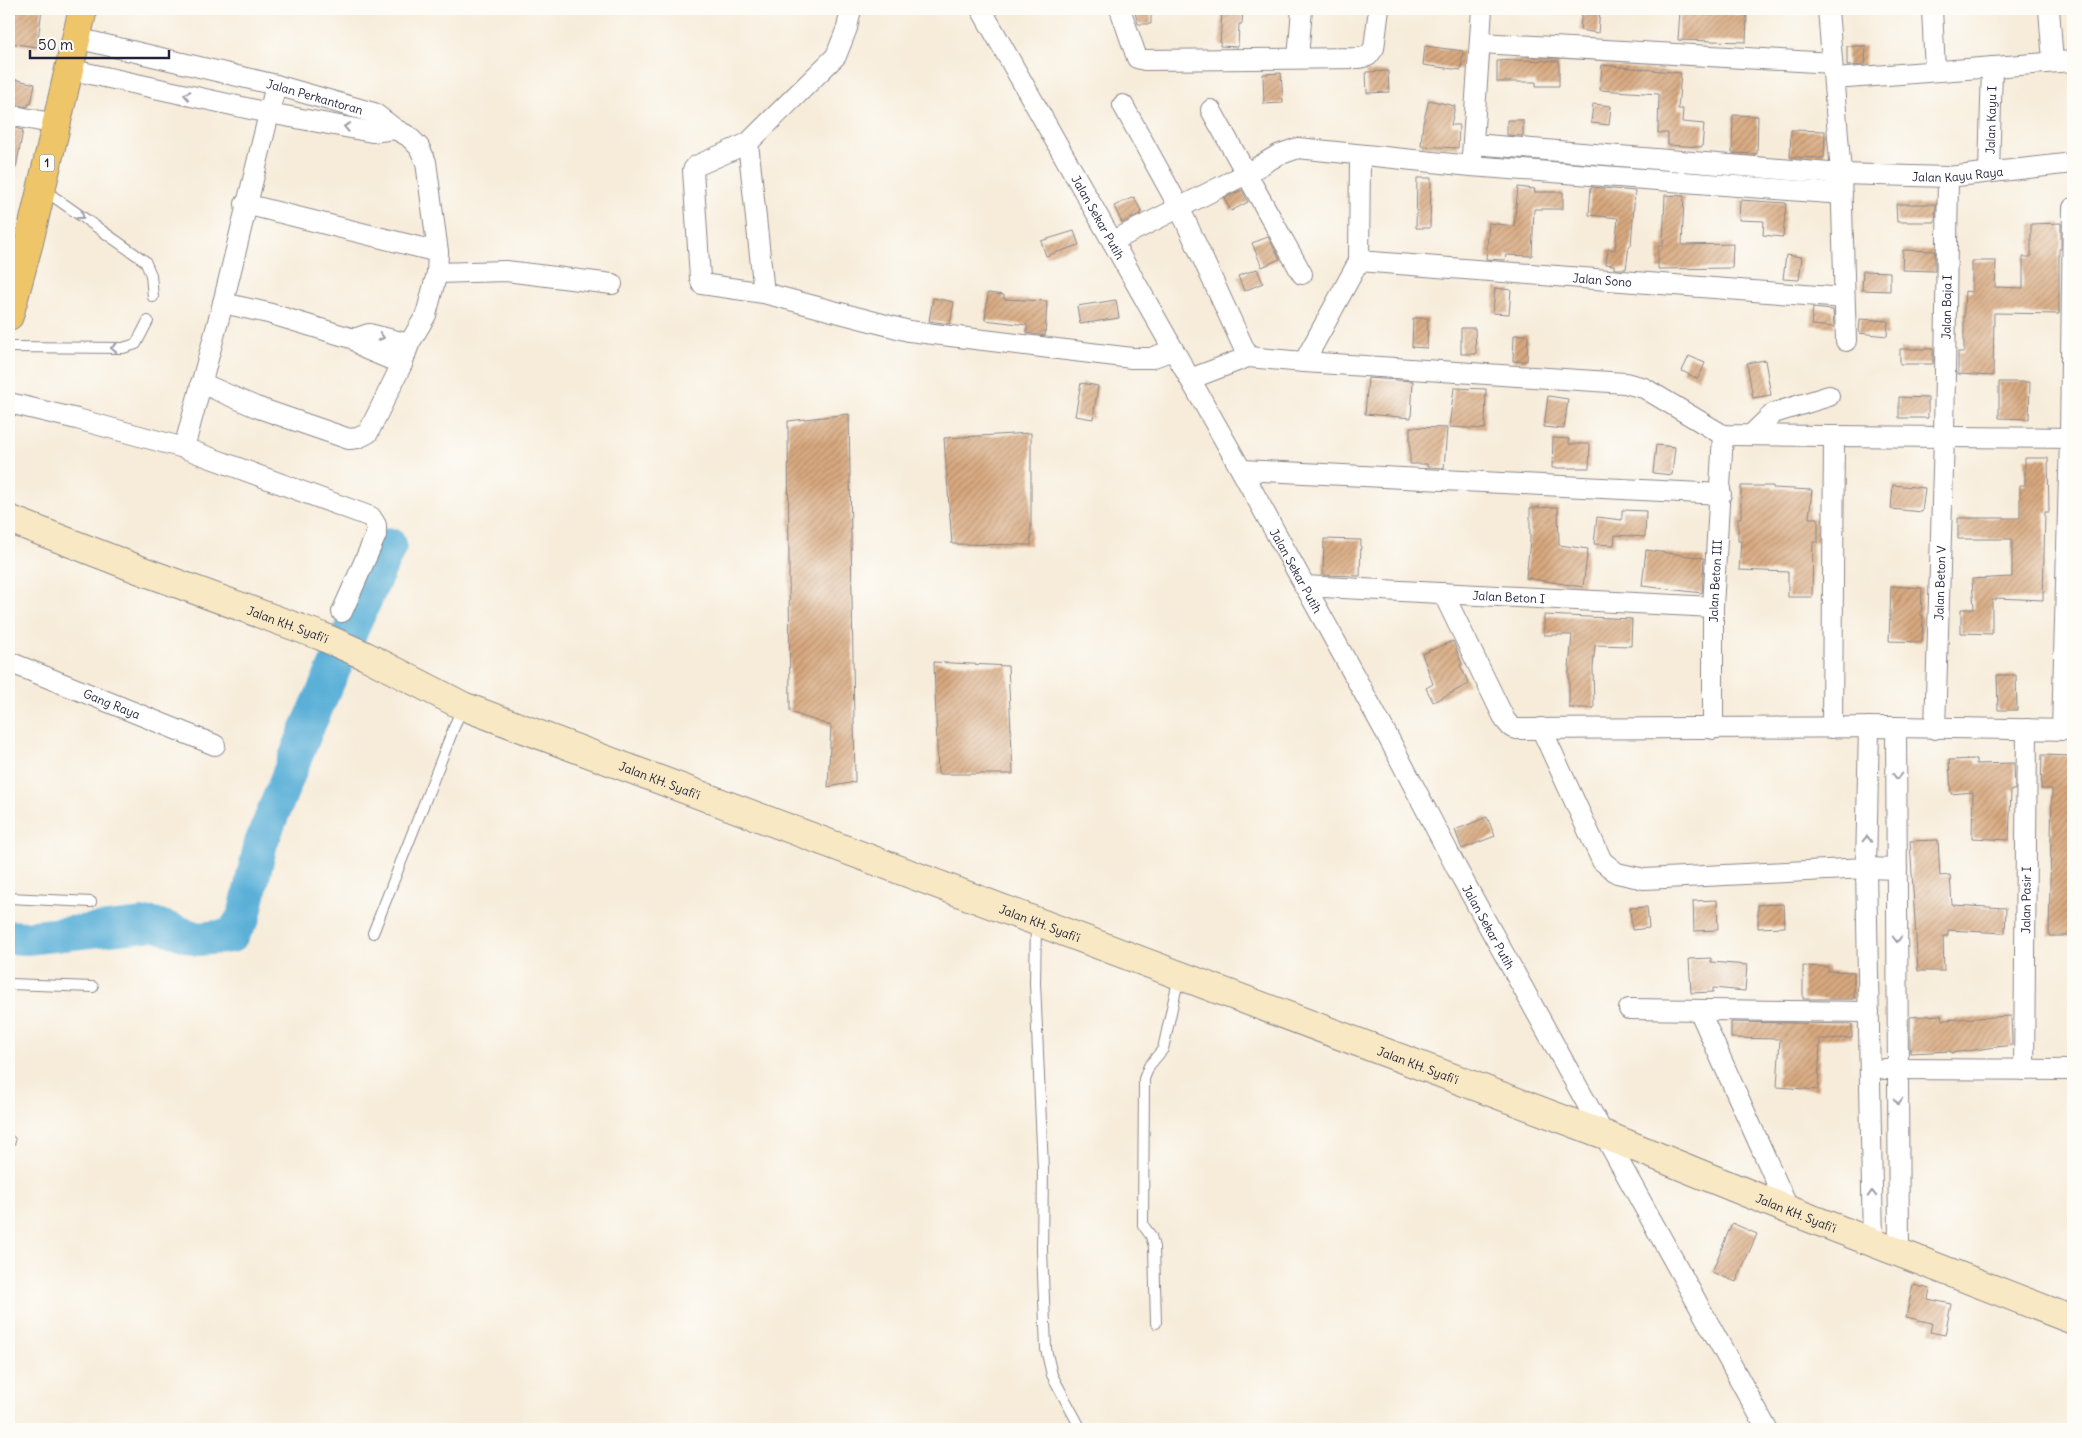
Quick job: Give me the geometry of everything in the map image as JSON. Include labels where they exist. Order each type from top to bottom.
[{"type":"highway","name":"1","points":[[9,316],[83,9]]},
{"type":"main road","name":"Jalan KH. Syafi'i","points":[[9,519],[320,636],[366,656],[463,706],[1605,1135],[1789,1210],[2073,1320]]},
{"type":"street","points":[[851,9],[847,28],[836,56],[748,143],[696,166],[692,170],[702,284],[764,293],[909,331],[1132,358],[1151,358],[1173,350]]},
{"type":"street","name":"Jalan Sekar Putih","points":[[981,9],[1242,470],[1392,744],[1457,869],[1767,1429]]},
{"type":"street","points":[[1120,9],[1133,50],[1137,58],[1144,60],[1359,58],[1368,56],[1374,48],[1379,9]]},
{"type":"street","points":[[1298,58],[1302,9]]},
{"type":"street","points":[[1471,166],[1482,9]]},
{"type":"street","points":[[1828,9],[1841,174],[1846,341]]},
{"type":"street","points":[[1932,9],[1935,71]]},
{"type":"street","points":[[2049,9],[2053,62]]},
{"type":"street","name":"Jalan Perkantoran","points":[[76,38],[276,85],[374,113],[408,136],[419,147],[426,162],[438,252],[437,273],[426,315],[409,344],[402,364],[368,433],[358,438],[349,439],[256,407],[201,383]]},
{"type":"street","points":[[1481,43],[1833,71],[1935,71],[2073,61]]},
{"type":"street","points":[[164,90],[171,61]]},
{"type":"street","name":"Jalan Kayu I","points":[[1989,172],[1992,67]]},
{"type":"street","points":[[68,69],[269,113],[372,132],[395,129]]},
{"type":"street","points":[[228,104],[234,75]]},
{"type":"street","points":[[184,448],[223,303],[245,204],[276,85]]},
{"type":"street","points":[[1123,105],[1179,207],[1248,357]]},
{"type":"street","points":[[1211,110],[1302,274]]},
{"type":"street","points":[[9,115],[56,124]]},
{"type":"street","points":[[748,143],[764,293]]},
{"type":"street","name":"Jalan Kayu Raya","points":[[1473,144],[1841,174],[1948,177],[2073,163]]},
{"type":"street","points":[[1113,241],[1246,174],[1278,155],[1298,148],[1360,156],[1471,166],[1842,194]]},
{"type":"street","points":[[1301,362],[1359,261],[1360,156]]},
{"type":"street","name":"Jalan Baja I","points":[[1944,437],[1948,177]]},
{"type":"street","points":[[245,204],[438,252]]},
{"type":"street","points":[[1442,593],[1508,723],[1517,729],[1713,730],[1896,727],[2068,730],[2073,208]]},
{"type":"street","name":"Jalan Sono","points":[[1359,261],[1844,298]]},
{"type":"street","points":[[437,273],[506,271],[612,284]]},
{"type":"street","points":[[223,303],[268,313],[354,339],[366,349],[402,364]]},
{"type":"street","points":[[354,339],[369,334],[409,344]]},
{"type":"street","points":[[1190,379],[1248,357],[1275,358],[1301,362],[1625,383],[1644,388],[1724,435],[2072,438]]},
{"type":"street","points":[[1752,435],[1774,413],[1829,396]]},
{"type":"street","points":[[9,404],[77,419],[184,448],[371,517],[376,524],[376,535],[342,612]]},
{"type":"street","name":"Jalan Beton III","points":[[1713,730],[1712,607],[1724,435]]},
{"type":"street","points":[[1832,728],[1834,436]]},
{"type":"street","name":"Jalan Beton V","points":[[1935,729],[1944,437]]},
{"type":"street","points":[[1242,470],[1720,494]]},
{"type":"street","name":"Jalan Beton I","points":[[1304,586],[1712,607]]},
{"type":"street","name":"Gang Raya","points":[[9,662],[215,745]]},
{"type":"street","points":[[1896,727],[1899,1252]]},
{"type":"street","points":[[1542,728],[1602,861],[1617,873],[1644,879],[1866,868],[1897,869]]},
{"type":"street","points":[[1869,728],[1866,868],[1873,1243]]},
{"type":"street","name":"Jalan Pasir I","points":[[2024,1070],[2027,729]]},
{"type":"street","points":[[1629,1009],[1869,1012]]},
{"type":"street","points":[[1699,1010],[1789,1210]]},
{"type":"street","points":[[1871,1068],[1898,1070],[2073,1070]]},
{"type":"lane","points":[[41,188],[145,261],[151,275],[153,297]]},
{"type":"lane","points":[[9,347],[123,348],[136,344],[148,321]]},
{"type":"lane","points":[[373,933],[463,706]]},
{"type":"lane","points":[[9,898],[91,902]]},
{"type":"lane","points":[[1036,921],[1035,983],[1046,1349],[1052,1375],[1081,1429]]},
{"type":"lane","points":[[1156,1323],[1154,1248],[1151,1236],[1143,1225],[1144,1079],[1149,1066],[1164,1049],[1179,975]]},
{"type":"lane","points":[[9,984],[93,987]]},
{"type":"building","points":[[9,9],[42,9],[37,47],[9,43]]},
{"type":"building","points":[[1134,9],[1151,9],[1151,24],[1138,24]]},
{"type":"building","points":[[1222,9],[1243,9],[1242,24],[1239,24],[1238,47],[1220,46]]},
{"type":"building","points":[[1582,9],[1600,9],[1598,33],[1580,30]]},
{"type":"building","points":[[1680,11],[1747,15],[1746,42],[1678,40]]},
{"type":"building","points":[[1425,46],[1463,51],[1461,70],[1423,65]]},
{"type":"building","points":[[1847,46],[1866,46],[1865,65],[1847,66]]},
{"type":"building","points":[[1497,61],[1559,61],[1559,86],[1536,86],[1536,82],[1497,82]]},
{"type":"building","points":[[1602,65],[1681,73],[1678,109],[1683,109],[1682,122],[1704,124],[1702,147],[1668,145],[1668,133],[1658,133],[1659,94],[1600,90]]},
{"type":"building","points":[[1388,71],[1389,92],[1367,93],[1366,72]]},
{"type":"building","points":[[1281,73],[1283,103],[1264,104],[1263,74]]},
{"type":"building","points":[[9,78],[35,84],[31,104],[28,104],[28,107],[13,104],[14,101],[9,100]]},
{"type":"building","points":[[1429,100],[1455,106],[1451,125],[1459,125],[1458,148],[1421,146],[1423,123]]},
{"type":"building","points":[[1593,104],[1611,106],[1609,125],[1591,123]]},
{"type":"building","points":[[1733,115],[1758,116],[1757,154],[1732,153]]},
{"type":"building","points":[[1507,120],[1523,120],[1523,136],[1507,135]]},
{"type":"building","points":[[9,127],[23,130],[16,168],[9,167]]},
{"type":"building","points":[[1791,130],[1825,131],[1824,158],[1790,157]]},
{"type":"building","points":[[1417,178],[1431,178],[1430,228],[1416,228]]},
{"type":"building","points":[[1518,187],[1535,189],[1534,192],[1563,192],[1563,209],[1534,209],[1532,256],[1506,255],[1505,260],[1486,259],[1489,223],[1514,226]]},
{"type":"building","points":[[1591,187],[1635,191],[1631,246],[1629,246],[1626,269],[1614,269],[1614,265],[1606,264],[1608,249],[1615,250],[1618,218],[1589,215]]},
{"type":"building","points":[[1242,190],[1248,202],[1231,211],[1224,198]]},
{"type":"building","points":[[1665,195],[1684,196],[1682,245],[1733,244],[1732,268],[1658,269],[1658,246],[1663,246]]},
{"type":"building","points":[[1134,197],[1142,213],[1122,223],[1114,206]]},
{"type":"building","points":[[1740,200],[1786,203],[1783,237],[1763,235],[1764,221],[1739,220]]},
{"type":"building","points":[[1896,204],[1936,204],[1935,222],[1897,222]]},
{"type":"building","points":[[2061,223],[2059,314],[1994,313],[1993,376],[1958,374],[1958,352],[1964,352],[1965,291],[1972,292],[1972,261],[1996,261],[1995,287],[2023,288],[2023,257],[2031,257],[2031,224]]},
{"type":"building","points":[[1074,231],[1079,245],[1046,256],[1041,241]]},
{"type":"building","points":[[1268,237],[1280,259],[1262,267],[1252,243]]},
{"type":"building","points":[[1903,250],[1935,251],[1935,271],[1902,270]]},
{"type":"building","points":[[1786,255],[1802,257],[1799,280],[1783,279]]},
{"type":"building","points":[[1257,269],[1263,283],[1244,291],[1238,276]]},
{"type":"building","points":[[1863,271],[1890,272],[1890,291],[1862,290]]},
{"type":"building","points":[[1495,288],[1511,290],[1509,314],[1493,313]]},
{"type":"building","points":[[988,293],[1004,295],[1004,299],[1047,301],[1045,336],[1027,333],[1027,325],[985,320]]},
{"type":"building","points":[[933,298],[954,302],[950,324],[929,321]]},
{"type":"building","points":[[1116,300],[1119,318],[1080,324],[1077,306]]},
{"type":"building","points":[[1813,308],[1833,310],[1834,327],[1811,325]]},
{"type":"building","points":[[1413,318],[1428,318],[1427,348],[1412,347]]},
{"type":"building","points":[[1860,319],[1888,321],[1887,336],[1859,333]]},
{"type":"building","points":[[1461,328],[1475,328],[1476,354],[1461,354]]},
{"type":"building","points":[[1514,335],[1528,335],[1527,361],[1513,361]]},
{"type":"building","points":[[1900,349],[1933,349],[1933,364],[1900,364]]},
{"type":"building","points":[[1689,356],[1705,363],[1698,379],[1682,371]]},
{"type":"building","points":[[1765,360],[1771,395],[1753,398],[1747,363]]},
{"type":"building","points":[[1368,378],[1413,381],[1411,418],[1365,414]]},
{"type":"building","points":[[1999,382],[2030,382],[2029,419],[1999,418]]},
{"type":"building","points":[[1081,383],[1098,386],[1093,419],[1075,416]]},
{"type":"building","points":[[1454,388],[1486,389],[1485,429],[1449,427]]},
{"type":"building","points":[[1548,396],[1568,399],[1564,429],[1544,427]]},
{"type":"building","points":[[1899,397],[1928,398],[1928,418],[1899,418]]},
{"type":"building","points":[[849,414],[855,782],[828,787],[831,726],[790,712],[788,421]]},
{"type":"building","points":[[1410,427],[1447,428],[1444,468],[1427,467],[1427,464],[1410,464]]},
{"type":"building","points":[[1031,433],[1031,545],[952,544],[944,438]]},
{"type":"building","points":[[1553,438],[1569,439],[1569,444],[1590,444],[1589,468],[1552,468]]},
{"type":"building","points":[[1656,445],[1675,447],[1672,475],[1653,473]]},
{"type":"building","points":[[2025,458],[2048,458],[2049,512],[2045,512],[2043,600],[1996,598],[1996,600],[1992,600],[1992,634],[1961,633],[1961,609],[1974,609],[1972,579],[2012,577],[2012,539],[1958,539],[1958,518],[2020,518],[2020,485],[2025,485]]},
{"type":"building","points":[[1893,485],[1925,488],[1922,512],[1891,509]]},
{"type":"building","points":[[1741,486],[1773,486],[1773,488],[1812,490],[1809,518],[1818,518],[1818,542],[1813,542],[1812,597],[1788,597],[1788,572],[1739,570],[1741,541],[1738,541],[1738,518],[1741,518]]},
{"type":"building","points":[[1558,507],[1559,545],[1588,549],[1583,587],[1526,578],[1530,541],[1530,508]]},
{"type":"building","points":[[1622,510],[1646,511],[1645,537],[1615,535],[1614,545],[1594,544],[1597,517],[1622,520]]},
{"type":"building","points":[[1324,539],[1361,540],[1360,576],[1323,575]]},
{"type":"building","points":[[1646,550],[1704,558],[1702,593],[1642,586]]},
{"type":"building","points":[[1891,586],[1922,588],[1922,642],[1889,641]]},
{"type":"building","points":[[1544,615],[1632,619],[1631,646],[1595,645],[1593,668],[1594,708],[1569,708],[1569,668],[1572,635],[1544,635]]},
{"type":"building","points":[[1453,641],[1462,664],[1460,665],[1469,684],[1433,702],[1426,688],[1433,684],[1422,654]]},
{"type":"building","points":[[934,662],[1008,666],[1013,774],[938,774]]},
{"type":"building","points":[[1997,675],[2016,675],[2017,710],[1998,710]]},
{"type":"building","points":[[2042,755],[2071,756],[2073,936],[2049,936],[2052,789],[2041,789]]},
{"type":"building","points":[[1976,759],[1976,764],[2014,763],[2015,790],[2011,790],[2009,840],[1972,838],[1973,792],[1951,794],[1949,760]]},
{"type":"building","points":[[1487,817],[1495,836],[1462,849],[1455,830]]},
{"type":"building","points":[[1938,840],[1940,876],[1950,875],[1952,905],[2006,908],[2005,933],[1948,930],[1948,936],[1943,936],[1944,971],[1918,971],[1910,841]]},
{"type":"building","points":[[1717,900],[1718,930],[1694,931],[1693,901]]},
{"type":"building","points":[[1784,904],[1785,927],[1758,928],[1758,905]]},
{"type":"building","points":[[1647,907],[1649,928],[1632,930],[1630,908]]},
{"type":"building","points":[[1711,958],[1711,962],[1747,965],[1745,991],[1713,988],[1713,992],[1691,993],[1689,959]]},
{"type":"building","points":[[1803,966],[1828,967],[1828,971],[1854,972],[1854,999],[1803,999]]},
{"type":"building","points":[[1941,1015],[1942,1020],[2011,1016],[2012,1045],[1951,1053],[1951,1051],[1910,1053],[1910,1017]]},
{"type":"building","points":[[1731,1022],[1852,1024],[1852,1038],[1820,1039],[1818,1090],[1777,1087],[1780,1039],[1731,1038]]},
{"type":"building","points":[[1732,1223],[1757,1234],[1736,1282],[1712,1272]]},
{"type":"building","points":[[1913,1285],[1930,1289],[1928,1299],[1951,1304],[1945,1335],[1930,1332],[1932,1323],[1906,1317]]},
{"type":"waterway","points":[[9,937],[26,938],[154,924],[198,939],[231,936],[244,916],[261,843],[308,726],[390,545]]}]
